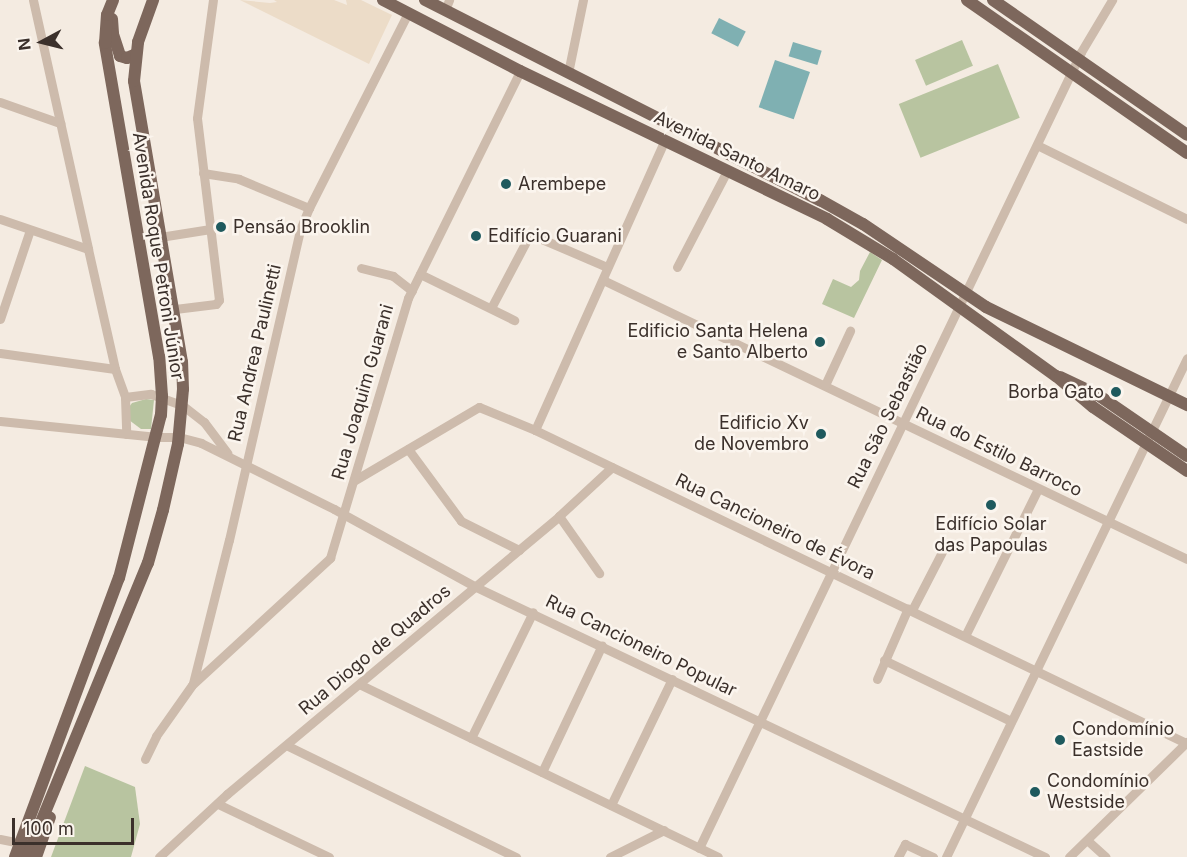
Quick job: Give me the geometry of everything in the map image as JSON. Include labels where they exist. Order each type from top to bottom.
[{"type":"main road","name":"Avenida Roque Petroni Júnior","points":[[26,857],[148,563],[164,510],[179,437],[182,362],[175,309],[134,96],[136,54],[153,0]]},
{"type":"main road","name":"Avenida Santo Amaro","points":[[383,0],[520,71],[827,219],[893,259],[1056,376],[1078,396],[1148,437],[1187,456]]},
{"type":"main road","name":"Avenida Santo Amaro","points":[[425,0],[447,5],[568,73],[863,224],[965,294],[1020,324],[1187,405]]},
{"type":"main road","points":[[967,0],[1187,153]]},
{"type":"main road","points":[[993,0],[1187,135]]},
{"type":"main road","name":"Avenida Roque Petroni Júnior","points":[[21,843],[118,578],[157,437],[162,396],[157,348],[105,43],[104,27],[113,2]]},
{"type":"main road","points":[[113,2],[113,34],[117,50],[124,57],[136,54]]},
{"type":"main road","name":"Avenida Santo Amaro","points":[[1148,437],[1187,471]]},
{"type":"main road","points":[[21,843],[26,857]]},
{"type":"street","points":[[33,0],[115,369],[125,397],[126,434]]},
{"type":"street","points":[[175,309],[216,304],[219,300],[197,118],[213,0]]},
{"type":"street","points":[[568,73],[583,0]]},
{"type":"street","name":"Rua São Sebastião","points":[[699,848],[1078,58],[1112,0]]},
{"type":"street","name":"Rua Andrea Paulinetti","points":[[192,685],[246,466],[300,230],[408,13]]},
{"type":"street","name":"Rua Joaquim Guarani","points":[[192,685],[323,566],[334,550],[411,291],[520,71]]},
{"type":"street","points":[[0,102],[60,123]]},
{"type":"street","points":[[535,430],[664,141]]},
{"type":"street","points":[[1037,145],[1187,219]]},
{"type":"street","points":[[677,267],[727,171]]},
{"type":"street","points":[[203,173],[239,179],[309,208]]},
{"type":"street","points":[[0,219],[88,249]]},
{"type":"street","points":[[160,237],[210,229]]},
{"type":"street","points":[[0,319],[30,230]]},
{"type":"street","points":[[491,308],[530,234],[607,267]]},
{"type":"street","points":[[361,268],[393,276],[411,291]]},
{"type":"street","points":[[420,273],[514,320]]},
{"type":"street","name":"Rua do Estilo Barroco","points":[[603,280],[1187,559]]},
{"type":"street","points":[[825,385],[850,331]]},
{"type":"street","points":[[0,353],[115,369]]},
{"type":"street","points":[[946,857],[1187,358]]},
{"type":"street","points":[[125,397],[141,394],[162,396]]},
{"type":"street","name":"Rua Cancioneiro Popular","points":[[162,396],[182,405],[204,422],[228,455]]},
{"type":"street","name":"Rua Cancioneiro de Évora","points":[[355,480],[479,407],[535,430],[1187,743]]},
{"type":"street","points":[[0,421],[157,437],[179,437]]},
{"type":"street","name":"Rua Cancioneiro Popular","points":[[179,437],[228,455],[476,587],[533,612],[1045,857]]},
{"type":"street","points":[[408,449],[456,516],[519,550]]},
{"type":"street","name":"Rua Diogo de Quadros","points":[[159,857],[218,804],[560,516],[612,467]]},
{"type":"street","points":[[965,636],[1038,489]]},
{"type":"street","points":[[560,516],[599,573]]},
{"type":"street","points":[[877,679],[910,609],[942,552]]},
{"type":"street","points":[[471,738],[533,612]]},
{"type":"street","points":[[542,772],[602,645]]},
{"type":"street","points":[[884,660],[1011,721]]},
{"type":"street","points":[[611,805],[672,679]]},
{"type":"street","points":[[146,759],[156,736],[192,685]]},
{"type":"street","points":[[361,685],[718,857]]},
{"type":"street","points":[[1069,857],[1187,743]]},
{"type":"street","points":[[288,746],[516,857]]},
{"type":"street","points":[[218,804],[329,857]]},
{"type":"street","points":[[610,857],[664,830]]},
{"type":"street","points":[[0,839],[21,843]]},
{"type":"street","points":[[1086,840],[1106,857]]},
{"type":"street","points":[[898,857],[906,844],[933,857]]},
{"type":"green space","points":[[962,40],[973,66],[926,86],[915,60]]},
{"type":"green space","points":[[998,64],[1020,118],[921,158],[899,104]]},
{"type":"green space","points":[[870,252],[882,260],[854,318],[822,304],[833,279],[851,287],[859,280],[860,271]]},
{"type":"green space","points":[[146,399],[154,400],[151,429],[141,429],[129,420],[129,407],[132,403]]},
{"type":"green space","points":[[85,766],[135,787],[140,824],[131,857],[51,857]]},
{"type":"shaded area","points":[[240,0],[270,3],[277,2],[274,0],[334,0],[347,5],[346,0],[361,0],[392,15],[369,64]]},
{"type":"water","points":[[719,18],[746,32],[738,47],[711,33]]},
{"type":"water","points":[[793,42],[822,51],[817,65],[789,56]]},
{"type":"water","points":[[775,60],[810,72],[794,119],[759,107]]},
{"type":"place","name":"Arembepe","points":[[506,184]]},
{"type":"place","name":"Pensão Brooklin","points":[[221,227]]},
{"type":"place","name":"Edifício Guarani","points":[[476,236]]},
{"type":"place","name":"Edificio Santa Helena e Santo Alberto","points":[[820,342]]},
{"type":"place","name":"Borba Gato","points":[[1116,392]]},
{"type":"place","name":"Edificio Xv de Novembro","points":[[821,434]]},
{"type":"place","name":"Edifício Solar das Papoulas","points":[[991,505]]},
{"type":"place","name":"Condomínio Eastside","points":[[1060,740]]},
{"type":"place","name":"Condomínio Westside","points":[[1035,792]]}]
